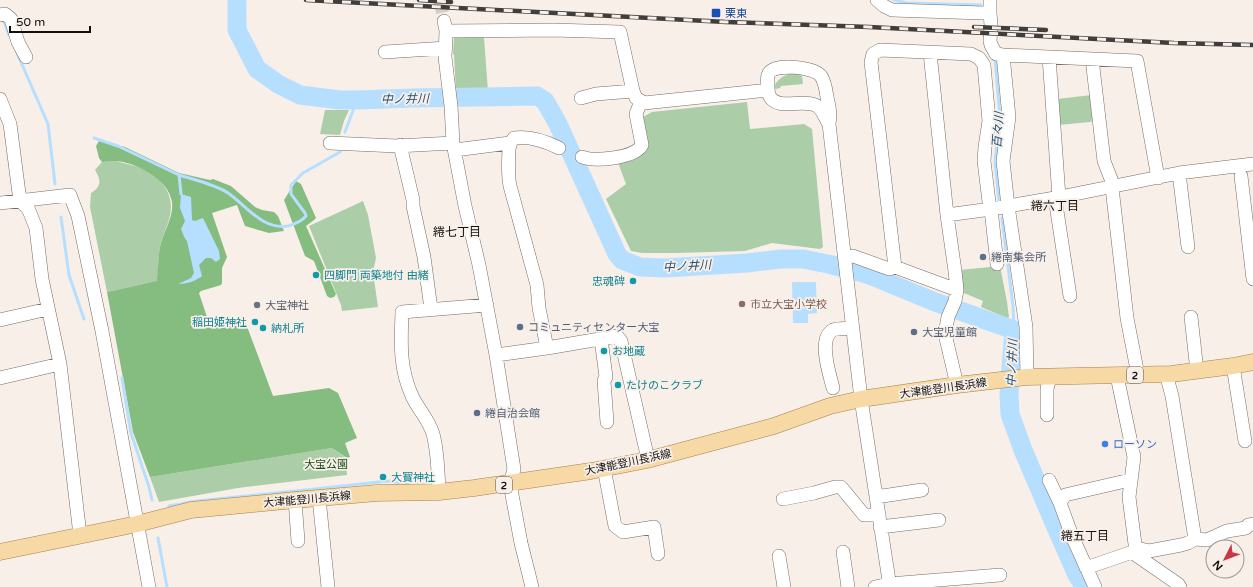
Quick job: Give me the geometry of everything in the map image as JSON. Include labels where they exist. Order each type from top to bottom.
[{"type":"main road","name":"大津能登川長浜線","points":[[0,552],[137,524],[191,510],[319,498],[439,492],[510,484],[604,468],[648,459],[774,426],[830,406],[861,399],[957,385],[1015,379],[1166,374],[1197,371],[1253,362]]},
{"type":"street","points":[[877,0],[892,10],[990,6],[991,45],[996,54],[1137,61],[1158,178]]},
{"type":"street","points":[[2,14],[11,19],[18,42],[26,57]]},
{"type":"street","points":[[532,587],[521,543],[510,484],[514,469],[496,355],[479,264],[464,206],[454,147],[445,57],[445,26],[620,32],[637,96],[636,114],[642,145],[640,150],[609,159],[599,160],[582,157]]},
{"type":"street","points":[[384,52],[446,48]]},
{"type":"street","points":[[895,267],[871,62],[873,54],[880,50],[971,54],[979,58],[984,65],[989,121],[984,161],[997,264]]},
{"type":"street","points":[[930,53],[947,215],[955,271],[956,296],[948,317],[945,334],[957,385]]},
{"type":"street","points":[[1003,55],[1009,117],[1003,162],[1026,327],[1015,379]]},
{"type":"street","points":[[1050,56],[1057,197],[1070,296]]},
{"type":"street","points":[[1092,59],[1104,161],[1111,179],[1127,318],[1138,375]]},
{"type":"street","points":[[829,124],[831,117],[830,110],[824,82],[820,75],[806,69],[786,67],[773,70],[769,73],[767,79],[768,90],[774,101],[790,104],[808,103],[816,106],[821,110],[829,124],[848,257],[846,280],[861,399],[889,585]]},
{"type":"street","points":[[581,98],[596,94],[637,96],[644,103],[768,90]]},
{"type":"street","points":[[0,99],[10,124],[6,137],[20,200],[28,208],[36,228],[42,279],[60,364],[80,535]]},
{"type":"street","points":[[547,348],[539,308],[537,285],[508,177],[510,143],[514,138],[520,138],[550,143],[559,148]]},
{"type":"street","points":[[330,143],[454,147],[510,143]]},
{"type":"street","points":[[400,146],[413,200],[424,257],[431,309]]},
{"type":"street","points":[[947,215],[991,210],[1180,173],[1253,164]]},
{"type":"street","points":[[1180,173],[1188,247]]},
{"type":"street","points":[[1241,176],[1253,279]]},
{"type":"street","points":[[0,203],[70,195],[78,216],[102,331],[149,587]]},
{"type":"street","points":[[848,257],[889,269],[895,267],[956,296]]},
{"type":"street","points":[[439,492],[433,432],[413,398],[407,385],[403,370],[401,352],[402,312],[487,305]]},
{"type":"street","points":[[0,320],[48,310]]},
{"type":"street","points":[[1191,316],[1197,371]]},
{"type":"street","points":[[833,388],[825,356],[825,342],[829,334],[834,330],[852,328]]},
{"type":"street","points":[[496,355],[617,336],[621,340],[648,459]]},
{"type":"street","points":[[602,339],[606,377],[604,380],[607,422]]},
{"type":"street","points":[[0,378],[60,364]]},
{"type":"street","points":[[1233,366],[1245,441]]},
{"type":"street","points":[[1166,374],[1172,396],[1195,539]]},
{"type":"street","points":[[1117,376],[1134,457],[1129,497],[1135,552],[1180,587]]},
{"type":"street","points":[[1047,415],[1047,389],[1050,377]]},
{"type":"street","points":[[604,468],[615,526],[624,532],[654,527],[658,554]]},
{"type":"street","points":[[1049,480],[1095,587]]},
{"type":"street","points":[[1060,503],[1065,495],[1130,480]]},
{"type":"street","points":[[783,499],[835,487],[841,487],[864,516],[880,521],[939,520]]},
{"type":"street","points":[[876,496],[922,490]]},
{"type":"street","points":[[319,498],[328,587]]},
{"type":"street","points":[[295,500],[298,541]]},
{"type":"street","points":[[1086,568],[1141,550],[1149,551],[1180,545],[1195,539],[1207,540],[1227,531],[1246,528],[1248,525],[1253,524]]},
{"type":"street","points":[[843,552],[848,587]]},
{"type":"street","points":[[779,556],[784,587]]},
{"type":"street","points":[[875,587],[889,585],[979,582],[1000,575]]},
{"type":"green space","points":[[454,36],[475,36],[484,38],[488,91],[456,91],[453,54]]},
{"type":"green space","points":[[794,73],[802,76],[803,84],[781,86],[780,88],[776,89],[774,87],[777,81],[782,77]]},
{"type":"green space","points":[[1092,95],[1096,119],[1090,122],[1059,125],[1057,99]]},
{"type":"green space","points":[[747,102],[750,129],[804,124],[812,129],[823,247],[820,249],[772,243],[745,251],[642,253],[631,251],[606,199],[626,184],[617,160],[647,151],[641,118],[652,112]]},
{"type":"green space","points":[[325,110],[349,110],[340,135],[320,134]]},
{"type":"green space","points":[[99,141],[125,147],[179,173],[210,180],[213,179],[231,186],[255,207],[274,212],[278,216],[284,231],[269,233],[245,226],[237,205],[212,213],[227,257],[222,268],[221,285],[199,293],[208,320],[210,321],[231,317],[236,322],[243,320],[245,321],[273,396],[329,388],[338,393],[357,438],[345,443],[350,457],[347,458],[332,448],[150,477],[133,432],[107,292],[157,281],[161,241],[170,219],[172,202],[170,194],[165,186],[150,173],[141,168],[123,162],[102,162],[99,158],[96,146]]},
{"type":"green space","points":[[116,161],[141,168],[159,179],[169,195],[171,208],[160,247],[158,260],[158,281],[107,292],[90,207],[91,193],[99,185],[99,180],[95,170],[102,162]]},
{"type":"green space","points":[[296,181],[301,184],[316,218],[306,226],[336,294],[334,297],[330,298],[327,296],[314,261],[305,256],[284,200]]},
{"type":"green space","points":[[363,201],[368,215],[376,258],[373,272],[378,307],[342,311],[341,305],[309,226]]},
{"type":"green space","points":[[1000,266],[1007,302],[1009,317],[1007,318],[981,307],[983,301],[963,292],[960,270]]},
{"type":"green space","name":"大宝公園","points":[[332,448],[346,458],[347,475],[238,488],[159,502],[150,477]]},
{"type":"water","points":[[181,194],[191,197],[192,220],[195,221],[203,218],[219,251],[220,259],[216,262],[211,258],[206,258],[199,265],[202,276],[191,282],[178,284],[191,278],[194,273],[187,241],[181,229],[185,221],[180,208]]},
{"type":"water","points":[[792,282],[816,282],[817,313],[808,314],[808,323],[793,323]]},
{"type":"waterway","name":"百々川","points":[[894,0],[907,3],[981,5]]},
{"type":"waterway","name":"中ノ井川","points":[[237,3],[237,30],[257,69],[278,84],[300,95],[340,100],[537,96],[545,101],[558,124],[617,254],[622,260],[640,267],[665,268],[747,263],[781,259],[803,259],[867,274],[935,302],[1014,330],[1009,394],[1010,414],[1023,450],[1058,532],[1077,575],[1085,587]]},
{"type":"waterway","points":[[3,19],[9,35]]},
{"type":"waterway","points":[[17,53],[48,124],[55,184]]},
{"type":"waterway","name":"百々川","points":[[995,59],[1000,116],[995,162],[999,200]]},
{"type":"waterway","points":[[345,132],[357,100]]},
{"type":"waterway","points":[[94,138],[118,146],[179,175],[181,194]]},
{"type":"waterway","points":[[179,175],[204,182],[223,190],[263,221],[279,226],[288,226],[302,220],[306,216],[291,194],[291,185],[303,173],[340,152]]},
{"type":"waterway","points":[[61,217],[69,275],[84,319]]},
{"type":"waterway","name":"百々川","points":[[1002,218],[1013,306],[1014,330]]},
{"type":"waterway","points":[[122,378],[131,433],[152,500]]},
{"type":"waterway","points":[[169,506],[197,501],[388,481],[408,484]]},
{"type":"waterway","points":[[158,538],[167,587]]},
{"type":"tunnel","points":[[440,0],[444,21]]},
{"type":"railway","points":[[306,0],[726,22],[869,27],[1174,43],[1253,45]]},
{"type":"railway","points":[[419,0],[451,2]]},
{"type":"railway","points":[[974,27],[1046,30]]},
{"type":"place","name":"栗東","points":[[716,13]]},
{"type":"place","name":"綣南集会所","points":[[983,257]]},
{"type":"place","name":"四脚門 両築地付 由緒","points":[[316,275]]},
{"type":"place","name":"忠魂碑","points":[[633,281]]},
{"type":"place","name":"市立大宝小学校","points":[[742,304]]},
{"type":"place","name":"大宝神社","points":[[257,305]]},
{"type":"place","name":"稲田姫神社","points":[[255,322]]},
{"type":"place","name":"コミュニティセンター大宝","points":[[520,327]]},
{"type":"place","name":"納札所","points":[[263,328]]},
{"type":"place","name":"大宝児童館","points":[[914,332]]},
{"type":"place","name":"お地蔵","points":[[604,351]]},
{"type":"place","name":"たけのこクラブ","points":[[618,385]]},
{"type":"place","name":"綣自治会館","points":[[477,413]]},
{"type":"place","name":"ローソン","points":[[1105,444]]},
{"type":"place","name":"大寳神社","points":[[383,477]]},
{"type":"district","name":"綣六丁目","points":[[1055,206]]},
{"type":"district","name":"綣七丁目","points":[[457,232]]},
{"type":"district","name":"綣五丁目","points":[[1085,536]]}]
